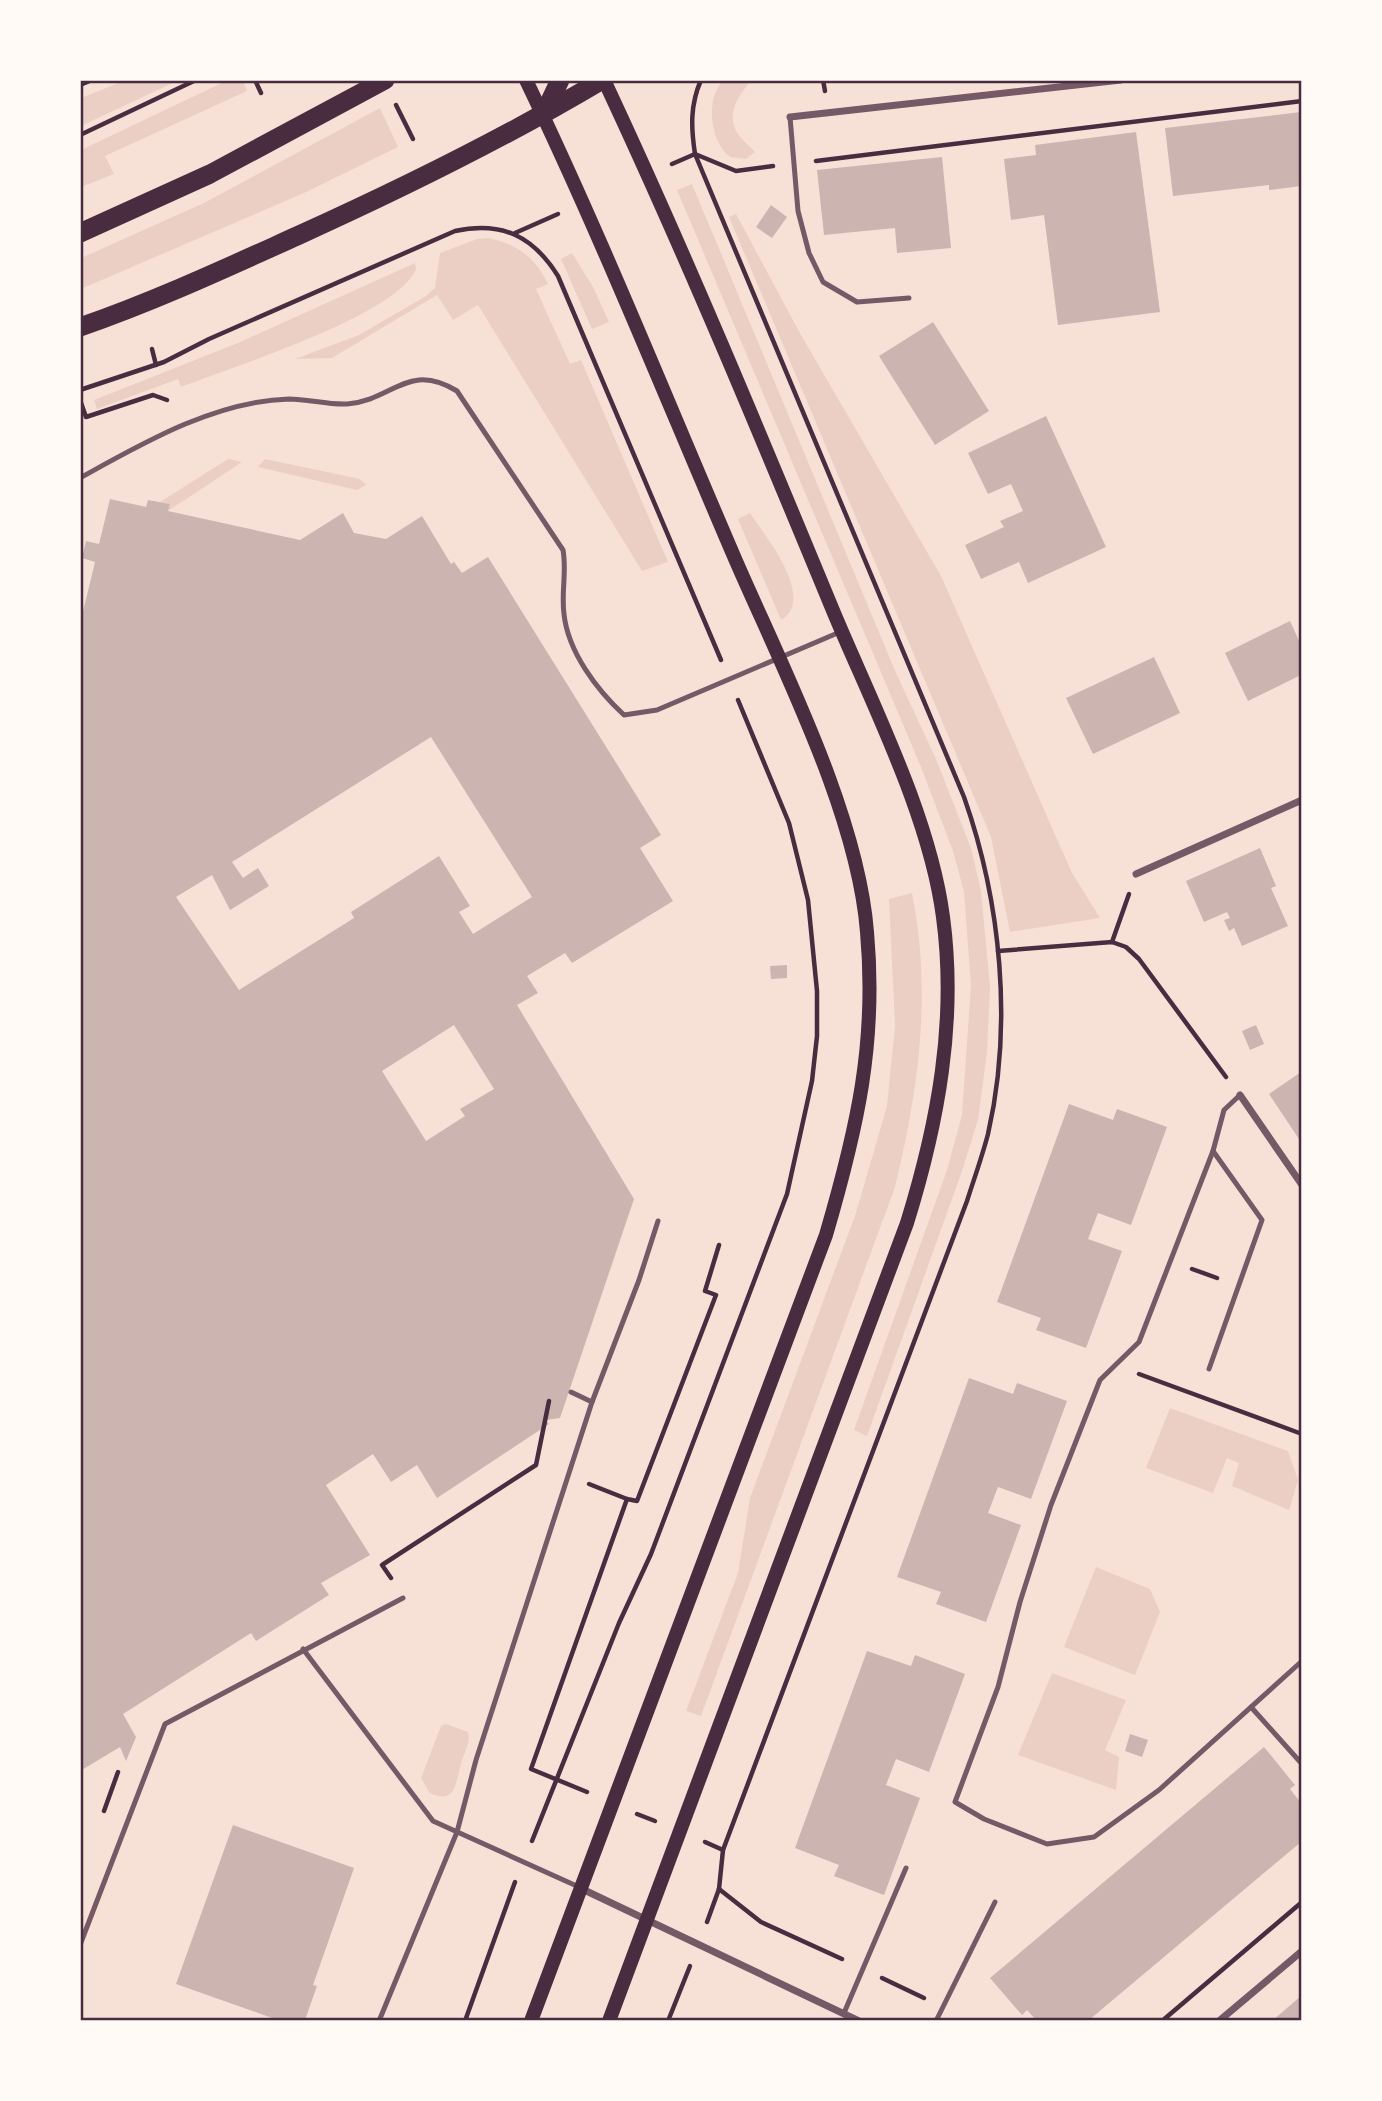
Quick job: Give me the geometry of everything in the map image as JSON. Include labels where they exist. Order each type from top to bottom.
[{"type":"highway","points":[[80,233],[210,174],[385,80]]},
{"type":"highway","points":[[542,116],[559,80]]},
{"type":"highway","points":[[80,327],[186,286],[410,185],[542,116],[603,80]]},
{"type":"main road","points":[[526,80],[818,754],[859,880],[867,930],[868,1057],[847,1164],[826,1235],[579,1887],[531,2021]]},
{"type":"main road","points":[[603,80],[667,216],[903,779],[935,874],[944,926],[947,997],[939,1100],[926,1161],[903,1236],[609,2021]]},
{"type":"street","points":[[790,117],[1121,80]]},
{"type":"street","points":[[1136,874],[1301,800]]},
{"type":"street","points":[[1240,1095],[1301,1185]]},
{"type":"street","points":[[579,1887],[859,2021]]},
{"type":"street","points":[[1219,2021],[1301,1951]]},
{"type":"lane","points":[[790,117],[798,211],[809,253],[823,282],[857,302],[909,298]]},
{"type":"lane","points":[[80,478],[142,445],[240,406],[288,399],[347,404],[368,399],[416,379],[433,379],[457,391],[564,550],[567,571],[562,593],[564,616],[573,646],[604,696],[624,715],[657,710],[842,632]]},
{"type":"lane","points":[[1240,1095],[1224,1110],[1213,1151],[1168,1260],[1139,1342],[1100,1380],[1051,1505],[1020,1602],[998,1687],[955,1802],[984,1819],[1047,1844],[1094,1837],[1159,1790],[1301,1661]]},
{"type":"lane","points":[[1209,1369],[1262,1220],[1213,1151]]},
{"type":"lane","points":[[379,2021],[457,1832],[477,1760],[592,1402],[639,1280],[658,1221]]},
{"type":"lane","points":[[571,1392],[592,1402]]},
{"type":"lane","points":[[80,1945],[165,1724],[303,1648],[404,1598]]},
{"type":"lane","points":[[303,1648],[409,1786],[425,1814],[433,1821],[579,1887]]},
{"type":"lane","points":[[1251,1707],[1301,1764]]},
{"type":"lane","points":[[844,2013],[906,1868]]},
{"type":"lane","points":[[936,2021],[995,1902]]},
{"type":"path","points":[[80,85],[92,80]]},
{"type":"path","points":[[80,135],[196,80]]},
{"type":"path","points":[[255,80],[261,93]]},
{"type":"path","points":[[701,80],[694,95],[691,117],[695,154],[736,171],[1301,101]]},
{"type":"path","points":[[395,102],[413,139]]},
{"type":"path","points":[[80,390],[156,365],[455,231],[490,226],[514,233],[547,258],[558,276],[789,823],[808,900],[817,991],[817,1036],[812,1081],[787,1194],[651,1554],[619,1623],[558,1780],[523,1860],[465,2021]]},
{"type":"path","points":[[152,349],[156,365]]},
{"type":"path","points":[[80,400],[86,417],[153,395],[167,400]]},
{"type":"path","points":[[1112,942],[1136,874]]},
{"type":"path","points":[[998,951],[1112,942],[1126,947],[1139,959],[1240,1095]]},
{"type":"path","points":[[558,1780],[531,1769],[627,1499],[637,1502],[712,1307],[716,1295],[705,1291],[719,1245]]},
{"type":"path","points":[[1168,1260],[1238,1286]]},
{"type":"path","points":[[1120,1363],[1134,1372],[1301,1434]]},
{"type":"path","points":[[404,1598],[382,1565],[536,1465],[550,1395]]},
{"type":"path","points":[[1162,2021],[1301,1902]]},
{"type":"path","points":[[668,2021],[678,1996]]},
{"type":"shaded area","points":[[126,80],[177,81],[81,126],[81,98]]},
{"type":"shaded area","points":[[228,80],[243,81],[247,91],[105,156],[114,174],[81,187],[81,150]]},
{"type":"shaded area","points":[[723,81],[751,81],[737,102],[733,117],[737,132],[755,152],[746,159],[730,157],[723,150],[714,131],[712,109],[717,89]]},
{"type":"shaded area","points":[[380,108],[398,147],[304,193],[81,289],[81,258],[204,203]]},
{"type":"shaded area","points":[[692,184],[896,673],[936,759],[971,848],[981,891],[990,987],[987,1052],[978,1120],[867,1436],[854,1430],[947,1170],[962,1115],[971,985],[964,892],[953,851],[921,767],[677,190]]},
{"type":"shaded area","points":[[736,214],[801,335],[941,576],[1072,873],[1100,918],[1010,932],[991,837],[729,217]]},
{"type":"shaded area","points":[[489,238],[509,244],[531,259],[548,284],[536,289],[570,364],[581,360],[668,562],[642,571],[478,305],[453,320],[437,295],[332,358],[295,359],[359,335],[426,296],[435,288],[440,253],[477,239]]},
{"type":"shaded area","points":[[572,253],[593,287],[609,322],[592,329],[561,259]]},
{"type":"shaded area","points":[[415,263],[416,269],[402,287],[346,322],[181,387],[178,379],[97,409],[94,400],[238,343]]},
{"type":"shaded area","points":[[228,459],[242,462],[168,511],[170,504],[160,502]]},
{"type":"shaded area","points":[[265,459],[360,479],[366,485],[357,490],[258,467]]},
{"type":"shaded area","points":[[750,513],[776,551],[791,583],[791,610],[781,620],[738,519]]},
{"type":"shaded area","points":[[912,893],[921,968],[920,1041],[911,1114],[895,1187],[701,1716],[686,1711],[738,1573],[750,1498],[856,1213],[887,1106],[895,1026],[889,899]]},
{"type":"shaded area","points":[[1170,1408],[1288,1451],[1298,1480],[1289,1510],[1232,1486],[1239,1463],[1227,1458],[1213,1493],[1146,1468]]},
{"type":"shaded area","points":[[1096,1567],[1150,1589],[1160,1612],[1135,1675],[1064,1647]]},
{"type":"shaded area","points":[[1052,1673],[1126,1700],[1105,1750],[1119,1757],[1116,1790],[1018,1755]]},
{"type":"shaded area","points":[[446,1724],[468,1732],[469,1740],[453,1790],[450,1794],[439,1796],[430,1793],[421,1778],[441,1726]]},
{"type":"building","points":[[1301,112],[1301,186],[1269,190],[1269,185],[1173,196],[1165,128]]},
{"type":"building","points":[[1136,132],[1160,312],[1058,325],[1044,215],[1011,220],[1004,159],[1036,155],[1035,145]]},
{"type":"building","points":[[942,157],[951,248],[897,253],[895,228],[824,235],[817,170]]},
{"type":"building","points":[[771,205],[787,217],[772,238],[756,227]]},
{"type":"building","points":[[933,322],[989,411],[935,445],[879,356]]},
{"type":"building","points":[[1046,416],[1106,547],[1028,583],[1019,562],[981,579],[965,545],[1004,527],[1000,521],[1023,511],[1011,484],[988,494],[968,453]]},
{"type":"building","points":[[110,499],[146,507],[148,500],[170,504],[168,511],[300,540],[343,513],[354,533],[386,539],[422,516],[451,564],[454,562],[462,573],[488,557],[661,835],[640,848],[673,901],[572,963],[565,953],[527,976],[538,993],[517,1005],[634,1199],[560,1418],[546,1420],[549,1424],[437,1498],[417,1465],[391,1482],[373,1454],[326,1485],[370,1555],[321,1583],[329,1595],[256,1641],[251,1633],[123,1714],[136,1737],[126,1761],[120,1747],[80,1771],[80,624],[95,562],[82,558],[86,541],[99,544]],"holes":[[[431,737],[532,897],[473,934],[459,912],[470,906],[439,856],[351,912],[354,918],[239,990],[176,897],[212,875],[230,910],[269,886],[258,868],[243,878],[232,862]],[[454,1025],[494,1089],[460,1109],[465,1116],[426,1141],[382,1071]]]},
{"type":"building","points":[[1290,621],[1301,645],[1301,675],[1248,701],[1225,653]]},
{"type":"building","points":[[1154,657],[1180,713],[1093,754],[1066,698]]},
{"type":"building","points":[[1260,848],[1276,886],[1271,888],[1288,926],[1242,946],[1234,928],[1229,931],[1224,920],[1230,918],[1227,912],[1204,922],[1186,881]]},
{"type":"building","points":[[787,965],[787,978],[771,979],[770,966]]},
{"type":"building","points":[[1256,1025],[1264,1044],[1250,1050],[1242,1031]]},
{"type":"building","points":[[1301,1072],[1301,1142],[1269,1094]]},
{"type":"building","points":[[1069,1104],[1113,1120],[1117,1109],[1167,1127],[1131,1225],[1098,1213],[1088,1239],[1122,1251],[1086,1348],[1036,1330],[1041,1318],[997,1302]]},
{"type":"building","points":[[969,1378],[1013,1394],[1017,1383],[1067,1401],[1031,1499],[998,1487],[988,1513],[1021,1525],[986,1622],[936,1604],[941,1592],[897,1577]]},
{"type":"building","points":[[867,1651],[911,1666],[915,1655],[965,1674],[929,1772],[896,1759],[886,1785],[920,1798],[884,1895],[834,1876],[839,1865],[795,1848]]},
{"type":"building","points":[[1130,1734],[1148,1740],[1142,1757],[1125,1751]]},
{"type":"building","points":[[1264,1747],[1295,1785],[1290,1789],[1301,1803],[1301,1842],[1089,2020],[1036,2020],[1027,2010],[1022,2015],[990,1978]]},
{"type":"building","points":[[233,1825],[354,1868],[313,1985],[317,1986],[305,2020],[278,2020],[176,1984]]},
{"type":"building","points":[[1301,1996],[1301,2020],[1273,2020]]}]
